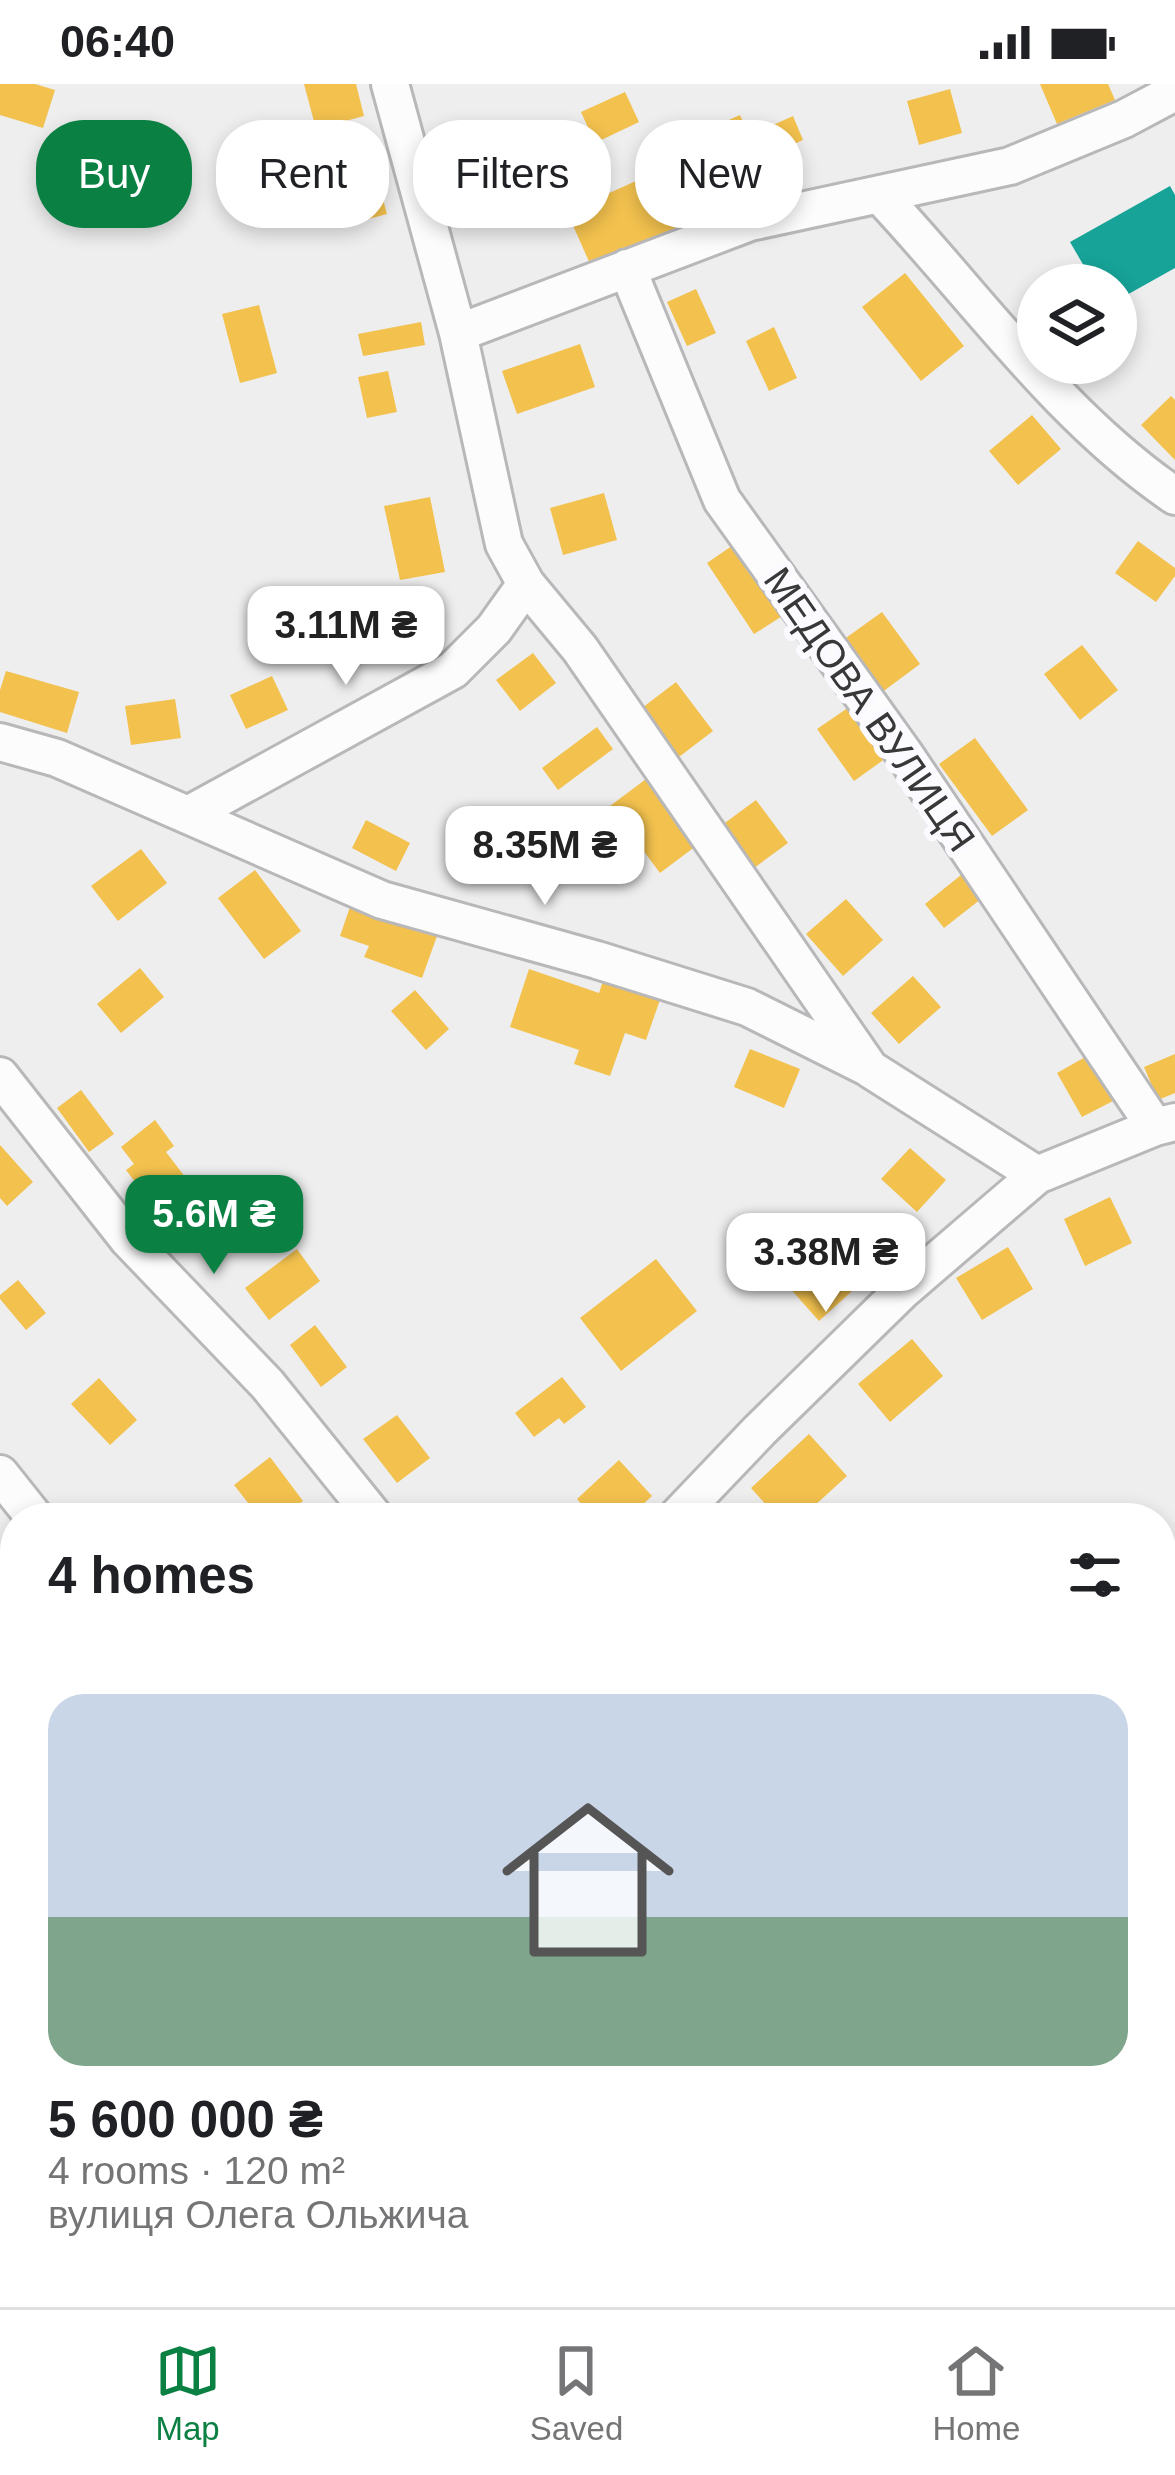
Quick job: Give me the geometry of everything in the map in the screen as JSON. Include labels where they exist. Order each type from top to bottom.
[{"type":"street","points":[[390,84],[458,333],[504,544],[526,584],[580,649],[870,1069]]},
{"type":"street","points":[[458,333],[750,222],[1010,166],[1124,119],[1175,92]]},
{"type":"street","points":[[880,195],[1045,383],[1141,472],[1175,496]]},
{"type":"street","name":"МЕДОВА ВУЛИЦЯ","points":[[627,268],[722,500],[1165,1124]]},
{"type":"street","points":[[188,815],[453,670],[494,628],[526,584]]},
{"type":"street","points":[[0,742],[57,758],[382,900],[747,1007],[870,1069],[1037,1175]]},
{"type":"street","points":[[2,1083],[128,1239],[267,1384],[363,1503]]},
{"type":"street","points":[[690,1503],[903,1290],[1037,1175],[1165,1124]]},
{"type":"street","points":[[0,1474],[23,1503]]},
{"type":"building: Homes","points":[[0,84],[35,84],[55,90],[46,120],[36,120],[36,126],[0,115]]},
{"type":"building: Homes","points":[[304,84],[356,84],[364,116],[314,120]]},
{"type":"building: Homes","points":[[1040,84],[1108,84],[1115,100],[1057,124]]},
{"type":"building: Homes","points":[[950,89],[962,133],[919,145],[907,101]]},
{"type":"building: Homes","points":[[625,92],[638,120],[611,135],[611,120],[585,120],[581,112]]},
{"type":"building: Homes","points":[[635,181],[635,228],[675,228],[591,266],[574,228],[611,228],[611,192]]},
{"type":"building: Homes","points":[[905,273],[964,346],[921,381],[862,307]]},
{"type":"building: Homes","points":[[696,289],[716,333],[687,346],[667,302]]},
{"type":"building: Homes","points":[[259,305],[277,373],[240,383],[222,314]]},
{"type":"building: Homes","points":[[421,322],[425,345],[363,356],[358,334]]},
{"type":"building: Homes","points":[[774,327],[797,378],[769,391],[746,341]]},
{"type":"building: Homes","points":[[580,344],[595,387],[517,414],[502,371]]},
{"type":"building: Homes","points":[[388,371],[397,412],[367,418],[358,377]]},
{"type":"building: Homes","points":[[1171,396],[1175,400],[1175,460],[1141,425]]},
{"type":"building: Homes","points":[[1032,415],[1061,449],[1018,485],[989,451]]},
{"type":"building: Homes","points":[[604,493],[617,540],[563,555],[550,508]]},
{"type":"building: Homes","points":[[430,497],[445,572],[400,580],[384,506]]},
{"type":"building: Homes","points":[[739,541],[787,613],[754,634],[707,563]]},
{"type":"building: Homes","points":[[1138,541],[1175,568],[1175,576],[1156,602],[1115,573]]},
{"type":"building: Homes","points":[[882,612],[920,664],[881,693],[843,640]]},
{"type":"building: Homes","points":[[1082,645],[1118,690],[1080,720],[1044,674]]},
{"type":"building: Homes","points":[[533,653],[556,683],[520,711],[496,680]]},
{"type":"building: Homes","points":[[6,671],[79,692],[67,733],[0,712]]},
{"type":"building: Homes","points":[[272,676],[288,710],[246,729],[230,695]]},
{"type":"building: Homes","points":[[676,682],[713,731],[675,760],[638,711]]},
{"type":"building: Homes","points":[[175,699],[181,738],[131,745],[125,706]]},
{"type":"building: Homes","points":[[852,705],[889,756],[854,781],[817,729]]},
{"type":"building: Homes","points":[[597,727],[613,749],[558,790],[542,768]]},
{"type":"building: Homes","points":[[975,738],[1028,810],[992,836],[939,764]]},
{"type":"building: Homes","points":[[646,779],[696,846],[660,873],[610,806]]},
{"type":"building: Homes","points":[[756,800],[788,843],[754,868],[722,825]]},
{"type":"building: Homes","points":[[366,820],[410,843],[396,871],[352,848]]},
{"type":"building: Homes","points":[[141,849],[167,883],[118,921],[91,886]]},
{"type":"building: Homes","points":[[255,870],[301,931],[264,959],[218,898]]},
{"type":"building: Homes","points":[[961,875],[981,899],[944,928],[925,904]]},
{"type":"building: Homes","points":[[846,899],[883,940],[843,976],[806,934]]},
{"type":"building: Homes","points":[[351,904],[437,936],[422,978],[364,957],[369,946],[340,936]]},
{"type":"building: Homes","points":[[140,968],[164,997],[121,1033],[97,1004]]},
{"type":"building: Homes","points":[[529,969],[599,993],[605,975],[662,994],[646,1040],[625,1033],[610,1076],[574,1064],[579,1050],[510,1027]]},
{"type":"building: Homes","points":[[913,976],[941,1007],[899,1044],[871,1013]]},
{"type":"building: Homes","points":[[415,990],[449,1029],[426,1050],[391,1011]]},
{"type":"building: Homes","points":[[750,1049],[800,1069],[784,1108],[734,1087]]},
{"type":"building: Homes","points":[[1175,1054],[1175,1093],[1158,1100],[1144,1067]]},
{"type":"building: Homes","points":[[1087,1056],[1113,1101],[1082,1117],[1057,1073]]},
{"type":"building: Homes","points":[[81,1090],[114,1134],[89,1152],[57,1108]]},
{"type":"building: Homes","points":[[155,1120],[174,1146],[166,1152],[205,1203],[184,1219],[165,1193],[151,1203],[126,1170],[134,1164],[121,1147]]},
{"type":"building: Homes","points":[[0,1145],[33,1182],[7,1206],[0,1198]]},
{"type":"building: Homes","points":[[910,1148],[946,1180],[917,1212],[881,1179]]},
{"type":"building: Homes","points":[[1110,1197],[1132,1243],[1085,1266],[1064,1219]]},
{"type":"building: Homes","points":[[1008,1247],[1033,1289],[982,1320],[956,1278]]},
{"type":"building: Homes","points":[[829,1248],[861,1283],[819,1321],[788,1286]]},
{"type":"building: Homes","points":[[297,1249],[320,1281],[269,1320],[245,1288]]},
{"type":"building: Homes","points":[[656,1259],[697,1311],[621,1371],[580,1318]]},
{"type":"building: Homes","points":[[18,1280],[46,1313],[26,1330],[0,1299]]},
{"type":"building: Homes","points":[[315,1325],[347,1367],[321,1387],[290,1345]]},
{"type":"building: Homes","points":[[912,1339],[943,1376],[890,1422],[858,1384]]},
{"type":"building: Homes","points":[[562,1377],[586,1407],[564,1424],[559,1418],[534,1437],[515,1413]]},
{"type":"building: Homes","points":[[99,1378],[137,1420],[110,1445],[71,1404]]},
{"type":"building: Homes","points":[[397,1415],[430,1458],[397,1483],[363,1439]]},
{"type":"building: Homes","points":[[809,1434],[847,1476],[817,1503],[764,1503],[751,1488]]},
{"type":"building: Homes","points":[[270,1457],[303,1501],[248,1503],[234,1485]]},
{"type":"building: Homes","points":[[619,1460],[652,1496],[644,1503],[581,1503],[577,1499]]},
{"type":"building: Public","points":[[1170,186],[1175,195],[1175,268],[1137,289],[1137,264],[1083,264],[1070,242]]}]
